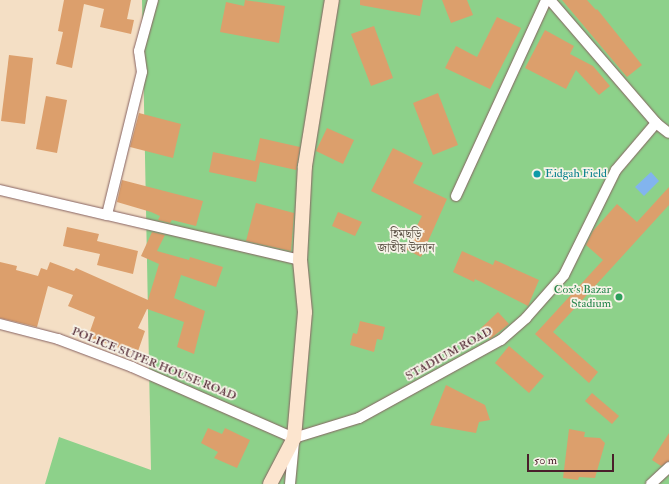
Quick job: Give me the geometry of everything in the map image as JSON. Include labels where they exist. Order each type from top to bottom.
[{"type":"street","points":[[107,215],[142,72],[139,51],[153,0]]},
{"type":"street","points":[[290,484],[305,312],[300,260],[305,166],[332,0]]},
{"type":"street","points":[[456,196],[546,0]]},
{"type":"street","points":[[550,0],[656,123],[669,133]]},
{"type":"street","name":"STADIUM ROAD","points":[[294,438],[359,418],[501,340],[526,318],[564,275],[616,170],[656,123]]},
{"type":"street","points":[[0,190],[300,260]]},
{"type":"street","name":"POLICE SUPER HOUSE ROAD","points":[[0,324],[58,339],[132,367],[294,438]]},
{"type":"street","points":[[270,484],[294,438]]},
{"type":"street","points":[[651,484],[669,467]]},
{"type":"green space","name":"হিমছড়ি জাতীয় উদ্যান","points":[[142,0],[669,0],[669,484],[45,484],[59,437],[151,470]]},
{"type":"water","points":[[651,172],[659,181],[644,196],[635,187]]},
{"type":"building","points":[[64,0],[131,0],[127,19],[134,20],[131,34],[100,27],[104,9],[84,4],[72,68],[56,64],[63,32],[58,31]]},
{"type":"building","points":[[245,0],[285,6],[279,43],[220,32],[226,2],[244,6]]},
{"type":"building","points":[[360,0],[423,0],[420,16],[360,5]]},
{"type":"building","points":[[442,0],[467,0],[473,15],[451,23]]},
{"type":"building","points":[[562,0],[587,0],[596,10],[597,9],[642,65],[627,77]]},
{"type":"building","points":[[497,17],[521,28],[490,89],[445,68],[456,46],[477,57]]},
{"type":"building","points":[[374,26],[393,78],[371,86],[351,34]]},
{"type":"building","points":[[545,30],[574,46],[570,54],[593,66],[610,86],[599,95],[576,70],[566,89],[525,68]]},
{"type":"building","points":[[9,55],[33,58],[25,124],[1,121]]},
{"type":"building","points":[[438,93],[458,145],[433,155],[413,103]]},
{"type":"building","points":[[46,96],[67,100],[57,153],[36,149]]},
{"type":"building","points":[[139,113],[181,124],[173,158],[130,147]]},
{"type":"building","points":[[327,128],[354,140],[343,164],[316,151]]},
{"type":"building","points":[[260,138],[300,147],[296,170],[260,162],[256,182],[209,172],[213,152],[255,161]]},
{"type":"building","points":[[393,148],[423,163],[413,183],[447,199],[421,257],[405,249],[422,216],[371,191]]},
{"type":"building","points":[[122,180],[203,201],[196,226],[172,220],[170,223],[158,220],[160,216],[151,212],[117,202]]},
{"type":"building","points":[[669,187],[669,205],[553,332],[598,372],[589,383],[535,334],[603,260],[586,245],[593,231],[617,204],[637,222]]},
{"type":"building","points":[[256,203],[294,213],[291,251],[246,241]]},
{"type":"building","points":[[338,212],[362,222],[355,236],[332,226]]},
{"type":"building","points":[[67,227],[99,234],[97,241],[138,251],[133,274],[97,265],[100,254],[63,246]]},
{"type":"building","points":[[152,232],[165,235],[157,251],[189,260],[190,257],[223,267],[216,287],[181,275],[174,298],[205,311],[194,354],[177,347],[184,322],[147,309],[138,328],[145,331],[137,354],[88,337],[95,317],[68,306],[73,295],[48,286],[37,327],[0,318],[0,262],[17,266],[16,270],[38,276],[41,268],[47,270],[50,262],[74,271],[76,268],[148,300],[159,264],[141,256]]},
{"type":"building","points":[[462,251],[493,265],[495,260],[539,280],[528,306],[475,279],[474,282],[453,272]]},
{"type":"building","points":[[498,312],[509,324],[490,339],[480,329]]},
{"type":"building","points":[[360,321],[385,327],[382,340],[377,339],[374,352],[350,345],[353,333],[357,334]]},
{"type":"building","points":[[509,346],[544,376],[529,393],[495,363]]},
{"type":"building","points":[[446,385],[485,405],[490,420],[479,422],[476,433],[430,425]]},
{"type":"building","points":[[592,393],[619,416],[612,424],[585,401]]},
{"type":"building","points":[[208,428],[222,434],[225,428],[250,440],[237,468],[214,458],[218,452],[201,443]]},
{"type":"building","points":[[569,429],[585,432],[584,437],[600,438],[605,443],[595,478],[579,477],[578,480],[563,478]]},
{"type":"building","points":[[669,433],[669,461],[661,466],[652,460]]},
{"type":"place","name":"Eidgah Field","points":[[537,174]]},
{"type":"place","name":"Cox's Bazar Stadium","points":[[619,297]]}]
